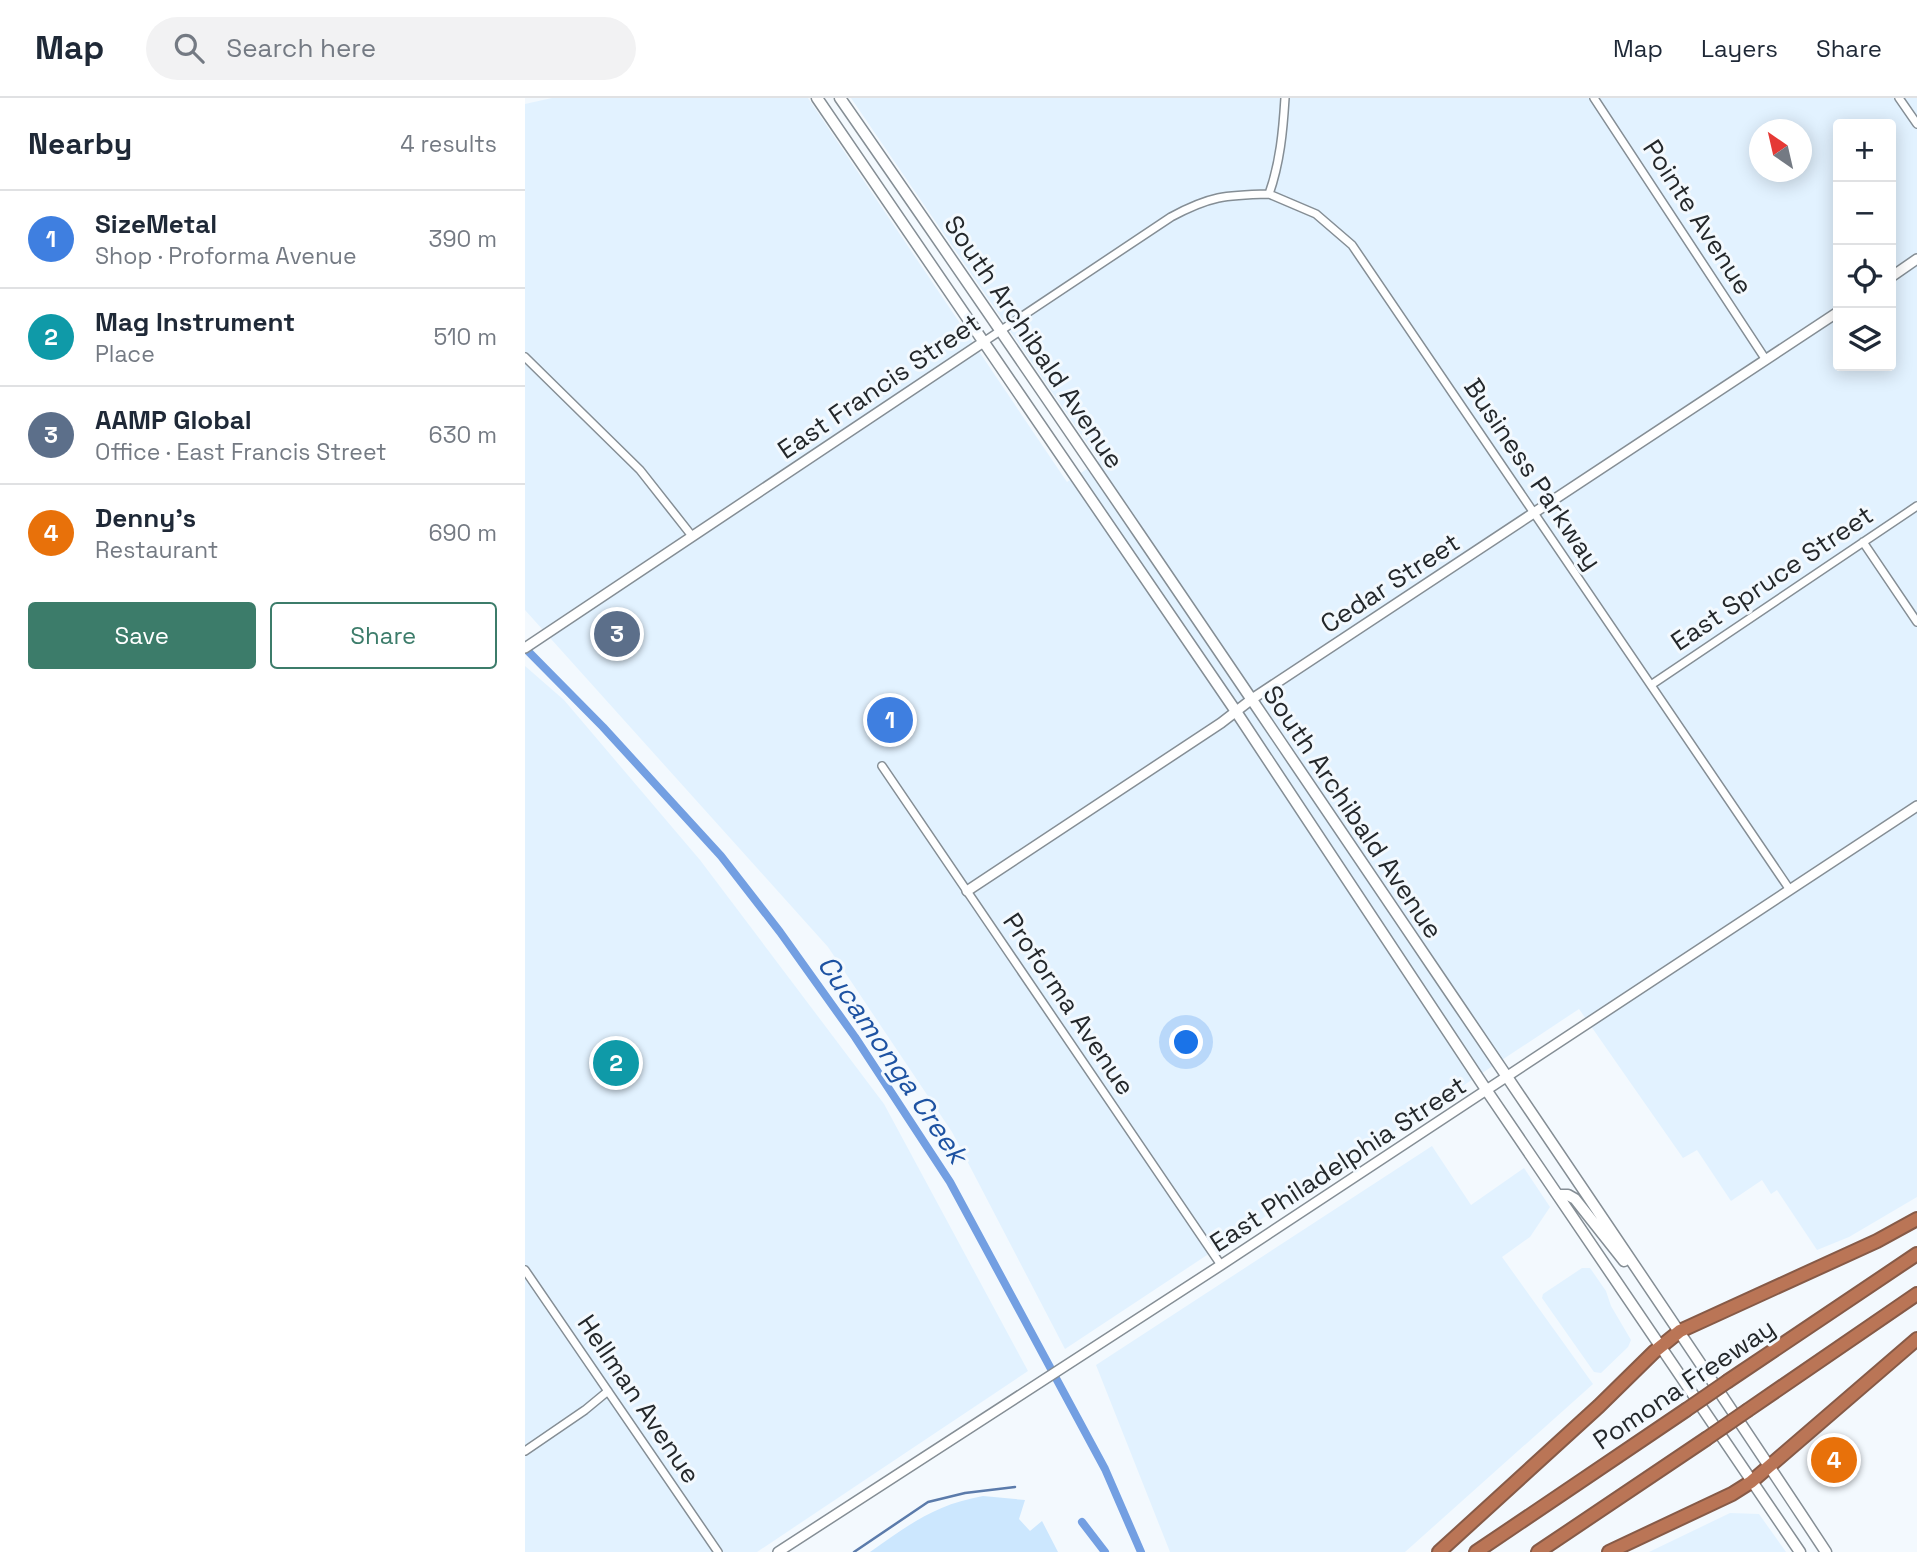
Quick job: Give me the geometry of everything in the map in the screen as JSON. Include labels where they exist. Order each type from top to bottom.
[{"type":"highway","points":[[1439,1552],[1599,1406],[1660,1346],[1680,1331],[1865,1247],[1917,1219]]},
{"type":"highway","name":"Pomona Freeway","points":[[1476,1552],[1917,1254]]},
{"type":"highway","points":[[1538,1552],[1917,1294]]},
{"type":"highway","points":[[1609,1552],[1732,1494],[1751,1482],[1917,1339]]},
{"type":"main road","name":"South Archibald Avenue","points":[[817,98],[1235,710],[1487,1091],[1800,1552]]},
{"type":"main road","name":"South Archibald Avenue","points":[[840,98],[1252,699],[1680,1331],[1826,1552]]},
{"type":"main road","points":[[1558,1195],[1568,1195],[1575,1199],[1623,1260],[1646,1282]]},
{"type":"street","points":[[1269,194],[1275,177],[1283,131],[1285,98]]},
{"type":"street","name":"Pointe Avenue","points":[[1594,98],[1766,360]]},
{"type":"street","points":[[1899,98],[1917,124]]},
{"type":"street","name":"East Francis Street","points":[[525,648],[1171,217],[1200,202],[1226,195],[1269,194]]},
{"type":"street","name":"Business Parkway","points":[[1269,194],[1316,214],[1352,245],[1790,890]]},
{"type":"street","points":[[1896,274],[1917,259]]},
{"type":"street","name":"Cedar Street","points":[[967,891],[1221,723],[1235,710],[1833,315]]},
{"type":"street","points":[[525,356],[641,470],[692,536]]},
{"type":"street","name":"East Spruce Street","points":[[1651,685],[1917,506]]},
{"type":"street","points":[[1864,542],[1917,622]]},
{"type":"street","name":"Proforma Avenue","points":[[882,766],[1221,1265]]},
{"type":"street","name":"East Philadelphia Street","points":[[778,1552],[1487,1091],[1917,806]]},
{"type":"street","name":"Hellman Avenue","points":[[525,1270],[718,1552]]},
{"type":"street","points":[[525,1451],[608,1391]]},
{"type":"shaded area","points":[[552,98],[808,98],[1067,482],[1099,461],[851,98],[1917,98],[1917,1197],[1849,1237],[1817,1250],[1777,1190],[1771,1194],[1762,1180],[1731,1201],[1697,1150],[1683,1158],[1579,1009],[1065,1349],[952,1132],[828,947],[525,610],[525,104]]},
{"type":"shaded area","points":[[525,666],[564,700],[700,860],[884,1104],[1028,1371],[757,1552],[525,1552]]},
{"type":"shaded area","points":[[1432,1146],[1471,1205],[1524,1168],[1550,1207],[1530,1237],[1502,1257],[1593,1384],[1405,1552],[1170,1552],[1096,1365]]},
{"type":"shaded area","points":[[1582,1268],[1590,1268],[1606,1291],[1611,1306],[1631,1340],[1628,1347],[1601,1373],[1594,1372],[1542,1298],[1543,1294]]},
{"type":"shaded area","points":[[983,1496],[1025,1500],[1019,1519],[1030,1531],[1042,1521],[1058,1552],[870,1552],[910,1524],[936,1510]]},
{"type":"shaded area","points":[[1730,1513],[1759,1514],[1786,1552],[1649,1552]]},
{"type":"waterway","name":"Cucamonga Creek","points":[[525,648],[603,727],[721,856],[780,932],[855,1037],[950,1182],[1105,1469],[1141,1552]]},
{"type":"waterway","points":[[854,1552],[928,1502],[965,1493],[1015,1487]]},
{"type":"waterway","name":"Cucamonga Creek","points":[[1082,1522],[1105,1552]]},
{"type":"place","name":"AAMP Global","points":[[617,634]]},
{"type":"place","name":"SizeMetal","points":[[890,720]]},
{"type":"place","name":"Mag Instrument","points":[[616,1063]]},
{"type":"place","name":"Denny's","points":[[1834,1460]]}]
